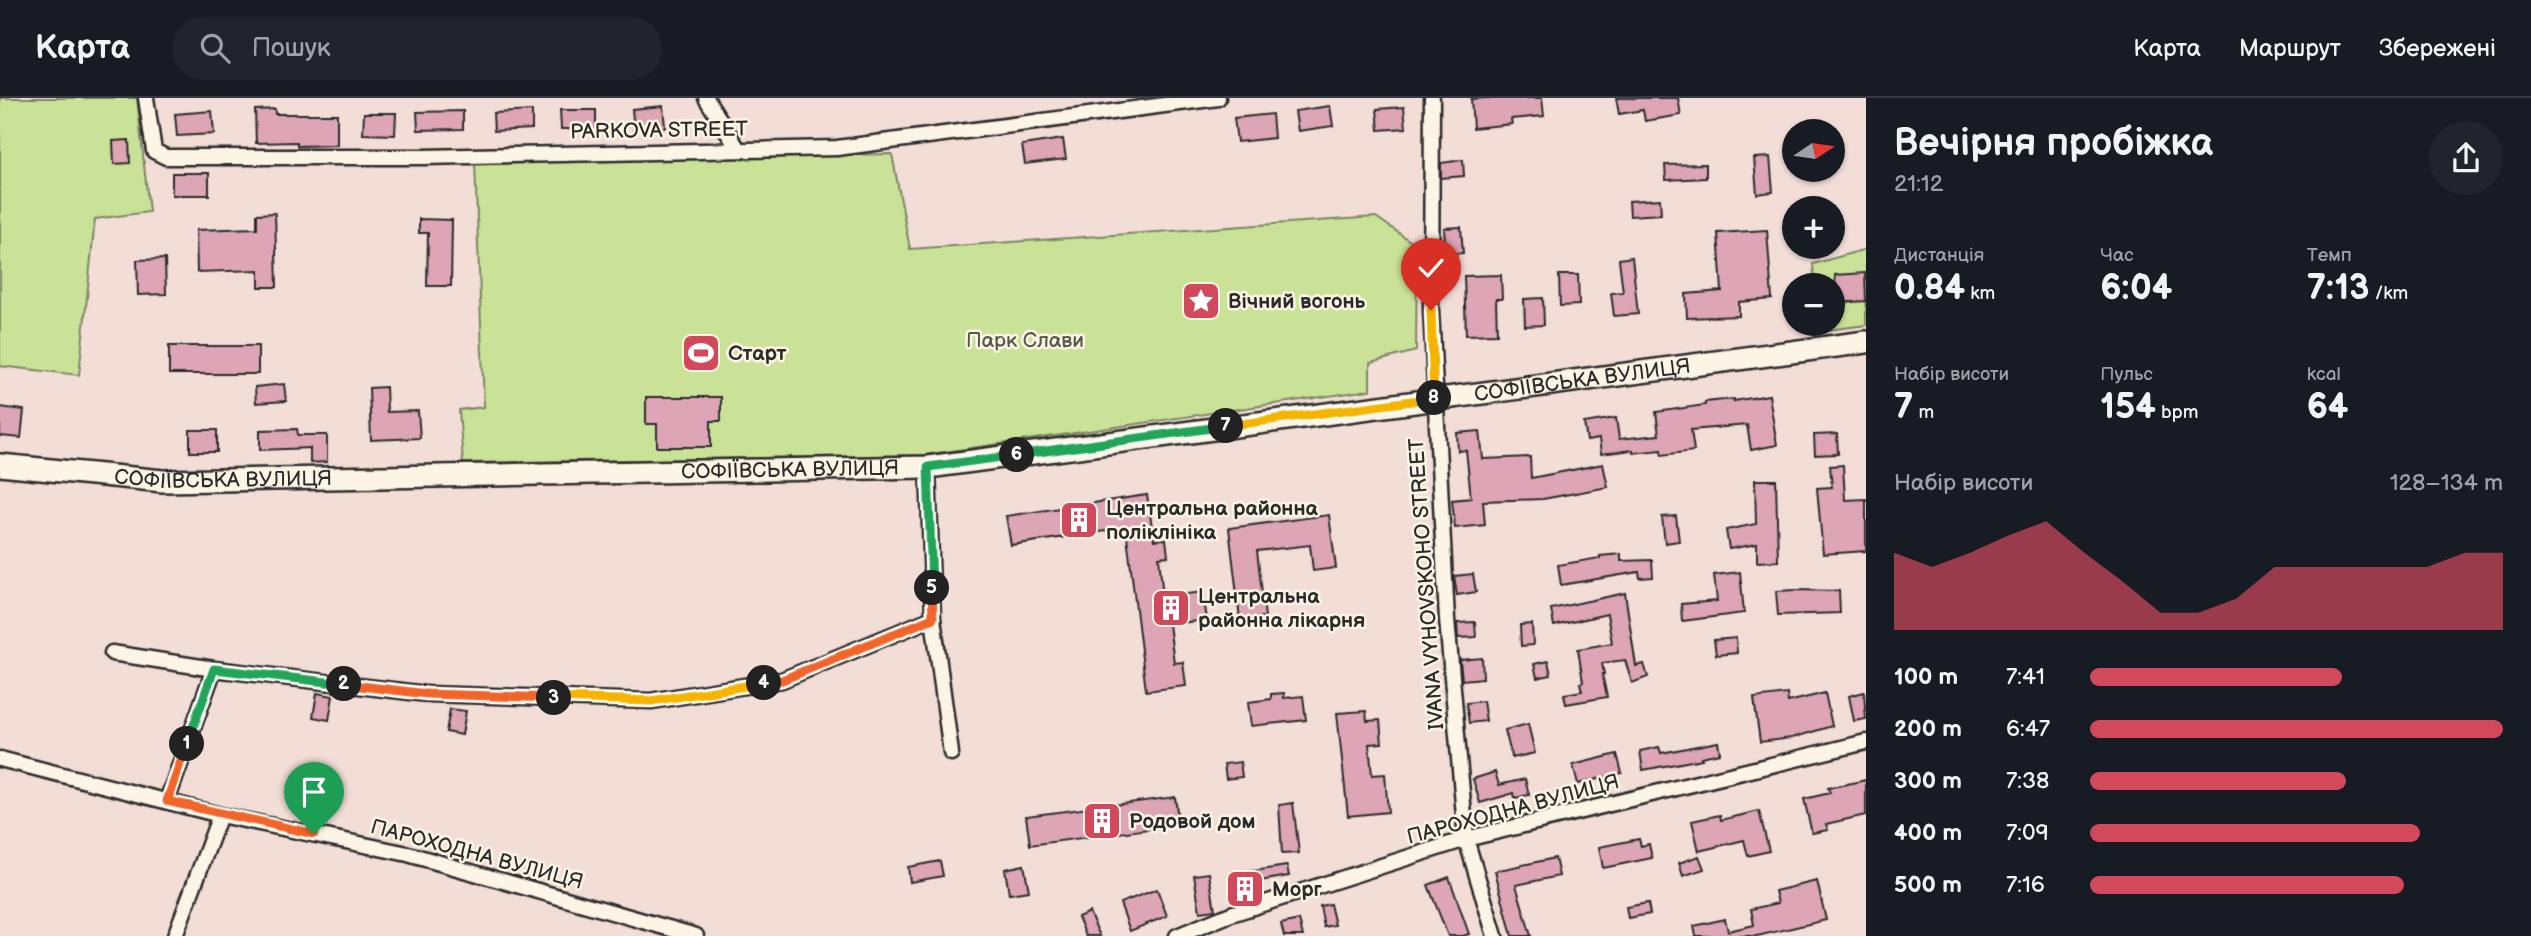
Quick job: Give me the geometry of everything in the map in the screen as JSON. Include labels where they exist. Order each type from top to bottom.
[{"type":"street","name":"PARKOVA STREET","points":[[146,98],[154,151],[166,157],[423,157],[836,148],[1218,98]]},
{"type":"street","points":[[706,98],[737,149]]},
{"type":"street","name":"IVANA VYHOVSKOHO STREET","points":[[1432,98],[1431,310],[1447,619],[1466,839],[1495,936]]},
{"type":"street","name":"СОФІЇВСЬКА ВУЛИЦЯ","points":[[0,465],[163,481],[928,467],[1866,342]]},
{"type":"street","points":[[928,467],[933,618],[951,752]]},
{"type":"street","points":[[112,653],[214,669],[427,694],[651,701],[782,680],[933,618]]},
{"type":"street","points":[[167,801],[214,669]]},
{"type":"street","name":"ПАРОХОДНА ВУЛИЦЯ","points":[[1177,936],[1231,914],[1466,839],[1866,742]]},
{"type":"street","name":"ПАРОХОДНА ВУЛИЦЯ","points":[[0,759],[220,815],[408,854],[696,936]]},
{"type":"street","points":[[175,936],[220,815]]},
{"type":"green space","points":[[0,98],[137,98],[149,212],[95,219],[79,375],[0,366]]},
{"type":"green space","name":"Парк Слави","points":[[892,154],[910,249],[1376,217],[1417,246],[1416,351],[1370,363],[1370,390],[923,455],[463,463],[459,410],[484,407],[475,162]]},
{"type":"green space","points":[[1866,249],[1866,325],[1845,328],[1845,273],[1814,273],[1813,264],[1831,259],[1845,259],[1845,255]]},
{"type":"building","points":[[1542,98],[1544,116],[1511,119],[1512,124],[1473,128],[1471,99]]},
{"type":"building","points":[[1616,98],[1678,98],[1681,115],[1645,121],[1643,110],[1619,114]]},
{"type":"building","points":[[663,106],[665,127],[634,130],[632,109]]},
{"type":"building","points":[[1330,106],[1333,126],[1298,131],[1295,111]]},
{"type":"building","points":[[1404,107],[1406,128],[1379,130],[1377,109]]},
{"type":"building","points":[[275,109],[275,114],[337,114],[337,145],[256,143],[255,110]]},
{"type":"building","points":[[560,110],[596,110],[596,129],[561,129]]},
{"type":"building","points":[[212,111],[214,134],[177,136],[175,114]]},
{"type":"building","points":[[463,111],[463,129],[418,130],[417,112]]},
{"type":"building","points":[[532,111],[532,129],[494,131],[493,113]]},
{"type":"building","points":[[364,113],[396,113],[395,135],[363,134]]},
{"type":"building","points":[[1272,114],[1274,138],[1237,142],[1234,118]]},
{"type":"building","points":[[1063,139],[1066,159],[1025,164],[1022,145]]},
{"type":"building","points":[[129,140],[130,163],[114,164],[113,141]]},
{"type":"building","points":[[1770,157],[1773,192],[1757,194],[1754,158]]},
{"type":"building","points":[[1463,160],[1464,176],[1441,178],[1441,163]]},
{"type":"building","points":[[1706,164],[1706,178],[1666,180],[1665,165]]},
{"type":"building","points":[[172,173],[209,173],[209,195],[172,195]]},
{"type":"building","points":[[1660,199],[1661,214],[1630,216],[1629,201]]},
{"type":"building","points":[[275,213],[277,287],[259,287],[259,270],[197,272],[196,230],[257,228],[257,214]]},
{"type":"building","points":[[419,219],[452,220],[451,286],[427,286],[428,233],[419,233]]},
{"type":"building","points":[[1461,227],[1463,253],[1446,254],[1444,228]]},
{"type":"building","points":[[1767,230],[1772,299],[1739,302],[1739,316],[1687,318],[1686,294],[1722,291],[1718,233]]},
{"type":"building","points":[[1632,257],[1638,314],[1614,316],[1611,293],[1623,292],[1619,259]]},
{"type":"building","points":[[165,259],[166,294],[138,295],[137,260]]},
{"type":"building","points":[[1865,273],[1866,301],[1845,302],[1845,274]]},
{"type":"building","points":[[1501,275],[1502,299],[1496,299],[1497,334],[1466,335],[1464,276]]},
{"type":"building","points":[[1559,275],[1578,275],[1579,305],[1560,306]]},
{"type":"building","points":[[1543,298],[1544,325],[1525,326],[1524,299]]},
{"type":"building","points":[[169,346],[258,346],[258,374],[169,374]]},
{"type":"building","points":[[284,384],[286,401],[256,403],[255,387]]},
{"type":"building","points":[[386,387],[387,412],[418,411],[420,438],[371,440],[369,388]]},
{"type":"building","points":[[1769,395],[1777,445],[1751,450],[1747,425],[1691,430],[1694,451],[1662,455],[1661,450],[1601,454],[1599,439],[1587,441],[1584,423],[1616,418],[1619,439],[1659,435],[1656,412],[1705,405],[1705,402],[1734,401]]},
{"type":"building","points":[[646,397],[721,397],[721,421],[711,421],[711,447],[657,447],[657,424],[646,424]]},
{"type":"building","points":[[0,407],[24,410],[21,438],[0,436]]},
{"type":"building","points":[[297,429],[298,435],[327,435],[327,462],[310,463],[310,448],[260,450],[260,430]]},
{"type":"building","points":[[190,430],[217,430],[217,452],[190,452]]},
{"type":"building","points":[[1480,431],[1483,459],[1530,457],[1531,478],[1603,464],[1608,487],[1543,499],[1483,501],[1485,525],[1455,528],[1452,500],[1471,498],[1466,450],[1458,451],[1457,433]]},
{"type":"building","points":[[1837,434],[1838,454],[1815,455],[1814,435]]},
{"type":"building","points":[[1843,465],[1845,500],[1866,499],[1866,551],[1823,554],[1817,488],[1832,487],[1830,466]]},
{"type":"building","points":[[1755,480],[1776,480],[1778,561],[1757,562],[1757,544],[1729,549],[1726,530],[1756,524]]},
{"type":"building","points":[[1147,495],[1154,540],[1166,539],[1168,556],[1159,557],[1163,597],[1203,592],[1207,620],[1169,624],[1174,663],[1183,662],[1186,686],[1146,691],[1126,528],[1011,545],[1006,516]]},
{"type":"building","points":[[1329,515],[1336,568],[1313,571],[1310,545],[1257,551],[1265,617],[1240,620],[1229,528]]},
{"type":"building","points":[[1676,516],[1679,541],[1665,543],[1662,517]]},
{"type":"building","points":[[1621,554],[1621,561],[1652,560],[1653,577],[1640,578],[1639,572],[1561,585],[1558,565]]},
{"type":"building","points":[[1740,572],[1744,613],[1682,621],[1681,604],[1717,601],[1714,575]]},
{"type":"building","points":[[1473,574],[1476,592],[1457,595],[1454,576]]},
{"type":"building","points":[[1776,591],[1839,591],[1840,613],[1778,615]]},
{"type":"building","points":[[1625,593],[1636,666],[1644,664],[1648,677],[1632,683],[1625,660],[1602,663],[1607,697],[1566,704],[1564,694],[1582,691],[1578,649],[1612,643],[1607,614],[1554,626],[1551,609]]},
{"type":"building","points":[[1475,622],[1476,637],[1458,638],[1457,623]]},
{"type":"building","points":[[1532,624],[1533,645],[1521,646],[1520,625]]},
{"type":"building","points":[[1736,638],[1737,653],[1716,655],[1714,640]]},
{"type":"building","points":[[1482,658],[1483,678],[1462,680],[1460,660]]},
{"type":"building","points":[[1548,661],[1551,675],[1537,678],[1534,664]]},
{"type":"building","points":[[1864,692],[1866,719],[1854,721],[1849,696]]},
{"type":"building","points":[[317,693],[333,696],[329,720],[313,717]]},
{"type":"building","points":[[1284,693],[1284,698],[1303,696],[1306,720],[1251,726],[1248,702],[1271,699],[1271,694]]},
{"type":"building","points":[[1825,693],[1832,726],[1792,738],[1760,742],[1754,698],[1787,694],[1788,702]]},
{"type":"building","points":[[1483,701],[1486,721],[1469,723],[1466,703]]},
{"type":"building","points":[[450,709],[466,711],[462,735],[446,732]]},
{"type":"building","points":[[1366,711],[1367,721],[1380,720],[1382,743],[1369,744],[1372,775],[1385,774],[1388,812],[1348,816],[1337,713]]},
{"type":"building","points":[[1528,724],[1535,753],[1512,758],[1505,730]]},
{"type":"building","points":[[1718,742],[1720,753],[1643,770],[1640,751],[1659,747],[1661,753]]},
{"type":"building","points":[[1617,754],[1622,773],[1578,784],[1573,765]]},
{"type":"building","points":[[1240,762],[1242,777],[1226,779],[1224,764]]},
{"type":"building","points":[[1495,772],[1499,785],[1525,779],[1529,795],[1515,798],[1514,793],[1480,803],[1473,779]]},
{"type":"building","points":[[1866,780],[1866,815],[1826,824],[1828,830],[1812,833],[1804,799],[1830,793],[1828,788]]},
{"type":"building","name":"Родовой дом","points":[[1175,797],[1179,825],[1030,845],[1026,816]]},
{"type":"building","points":[[1293,803],[1299,853],[1282,854],[1279,805]]},
{"type":"building","points":[[1759,811],[1769,851],[1748,856],[1744,840],[1699,851],[1692,821],[1720,815],[1721,820]]},
{"type":"building","points":[[1639,839],[1641,846],[1649,844],[1652,858],[1603,868],[1599,847]]},
{"type":"building","points":[[1699,856],[1704,869],[1683,876],[1679,863]]},
{"type":"building","points":[[1555,858],[1559,876],[1516,885],[1531,936],[1512,936],[1495,871]]},
{"type":"building","points":[[940,861],[943,876],[910,882],[908,867]]},
{"type":"building","points":[[1024,865],[1029,891],[1009,894],[1005,869]]},
{"type":"building","name":"Морг","points":[[1287,866],[1289,876],[1254,882],[1256,896],[1237,899],[1233,874]]},
{"type":"building","points":[[1209,873],[1215,910],[1200,912],[1194,875]]},
{"type":"building","points":[[1449,877],[1469,934],[1463,936],[1448,936],[1428,885]]},
{"type":"building","points":[[1817,881],[1826,920],[1757,936],[1696,936],[1694,926],[1725,919],[1728,931],[1754,925],[1751,909],[1778,903],[1775,891]]},
{"type":"building","points":[[1157,889],[1167,916],[1130,931],[1120,903]]},
{"type":"building","points":[[1648,903],[1650,914],[1628,918],[1626,907]]},
{"type":"building","points":[[1330,904],[1335,925],[1324,927],[1320,906]]},
{"type":"building","points":[[1089,912],[1100,936],[1086,936],[1078,917]]},
{"type":"building","points":[[1299,920],[1303,936],[1284,936],[1281,924]]},
{"type":"place","name":"Вічний вогонь","points":[[1201,301]]},
{"type":"place","name":"Старт","points":[[701,353]]},
{"type":"place","name":"Центральна районна поліклініка","points":[[1079,520]]},
{"type":"place","name":"Центральна районна лікарня","points":[[1171,608]]},
{"type":"place","name":"Родовой дом","points":[[1102,821]]},
{"type":"place","name":"Морг","points":[[1245,889]]},
{"type":"route","points":[[314,834],[167,801],[214,669],[427,694],[651,701],[782,680],[933,618],[928,467],[1434,399],[1431,310]]}]
